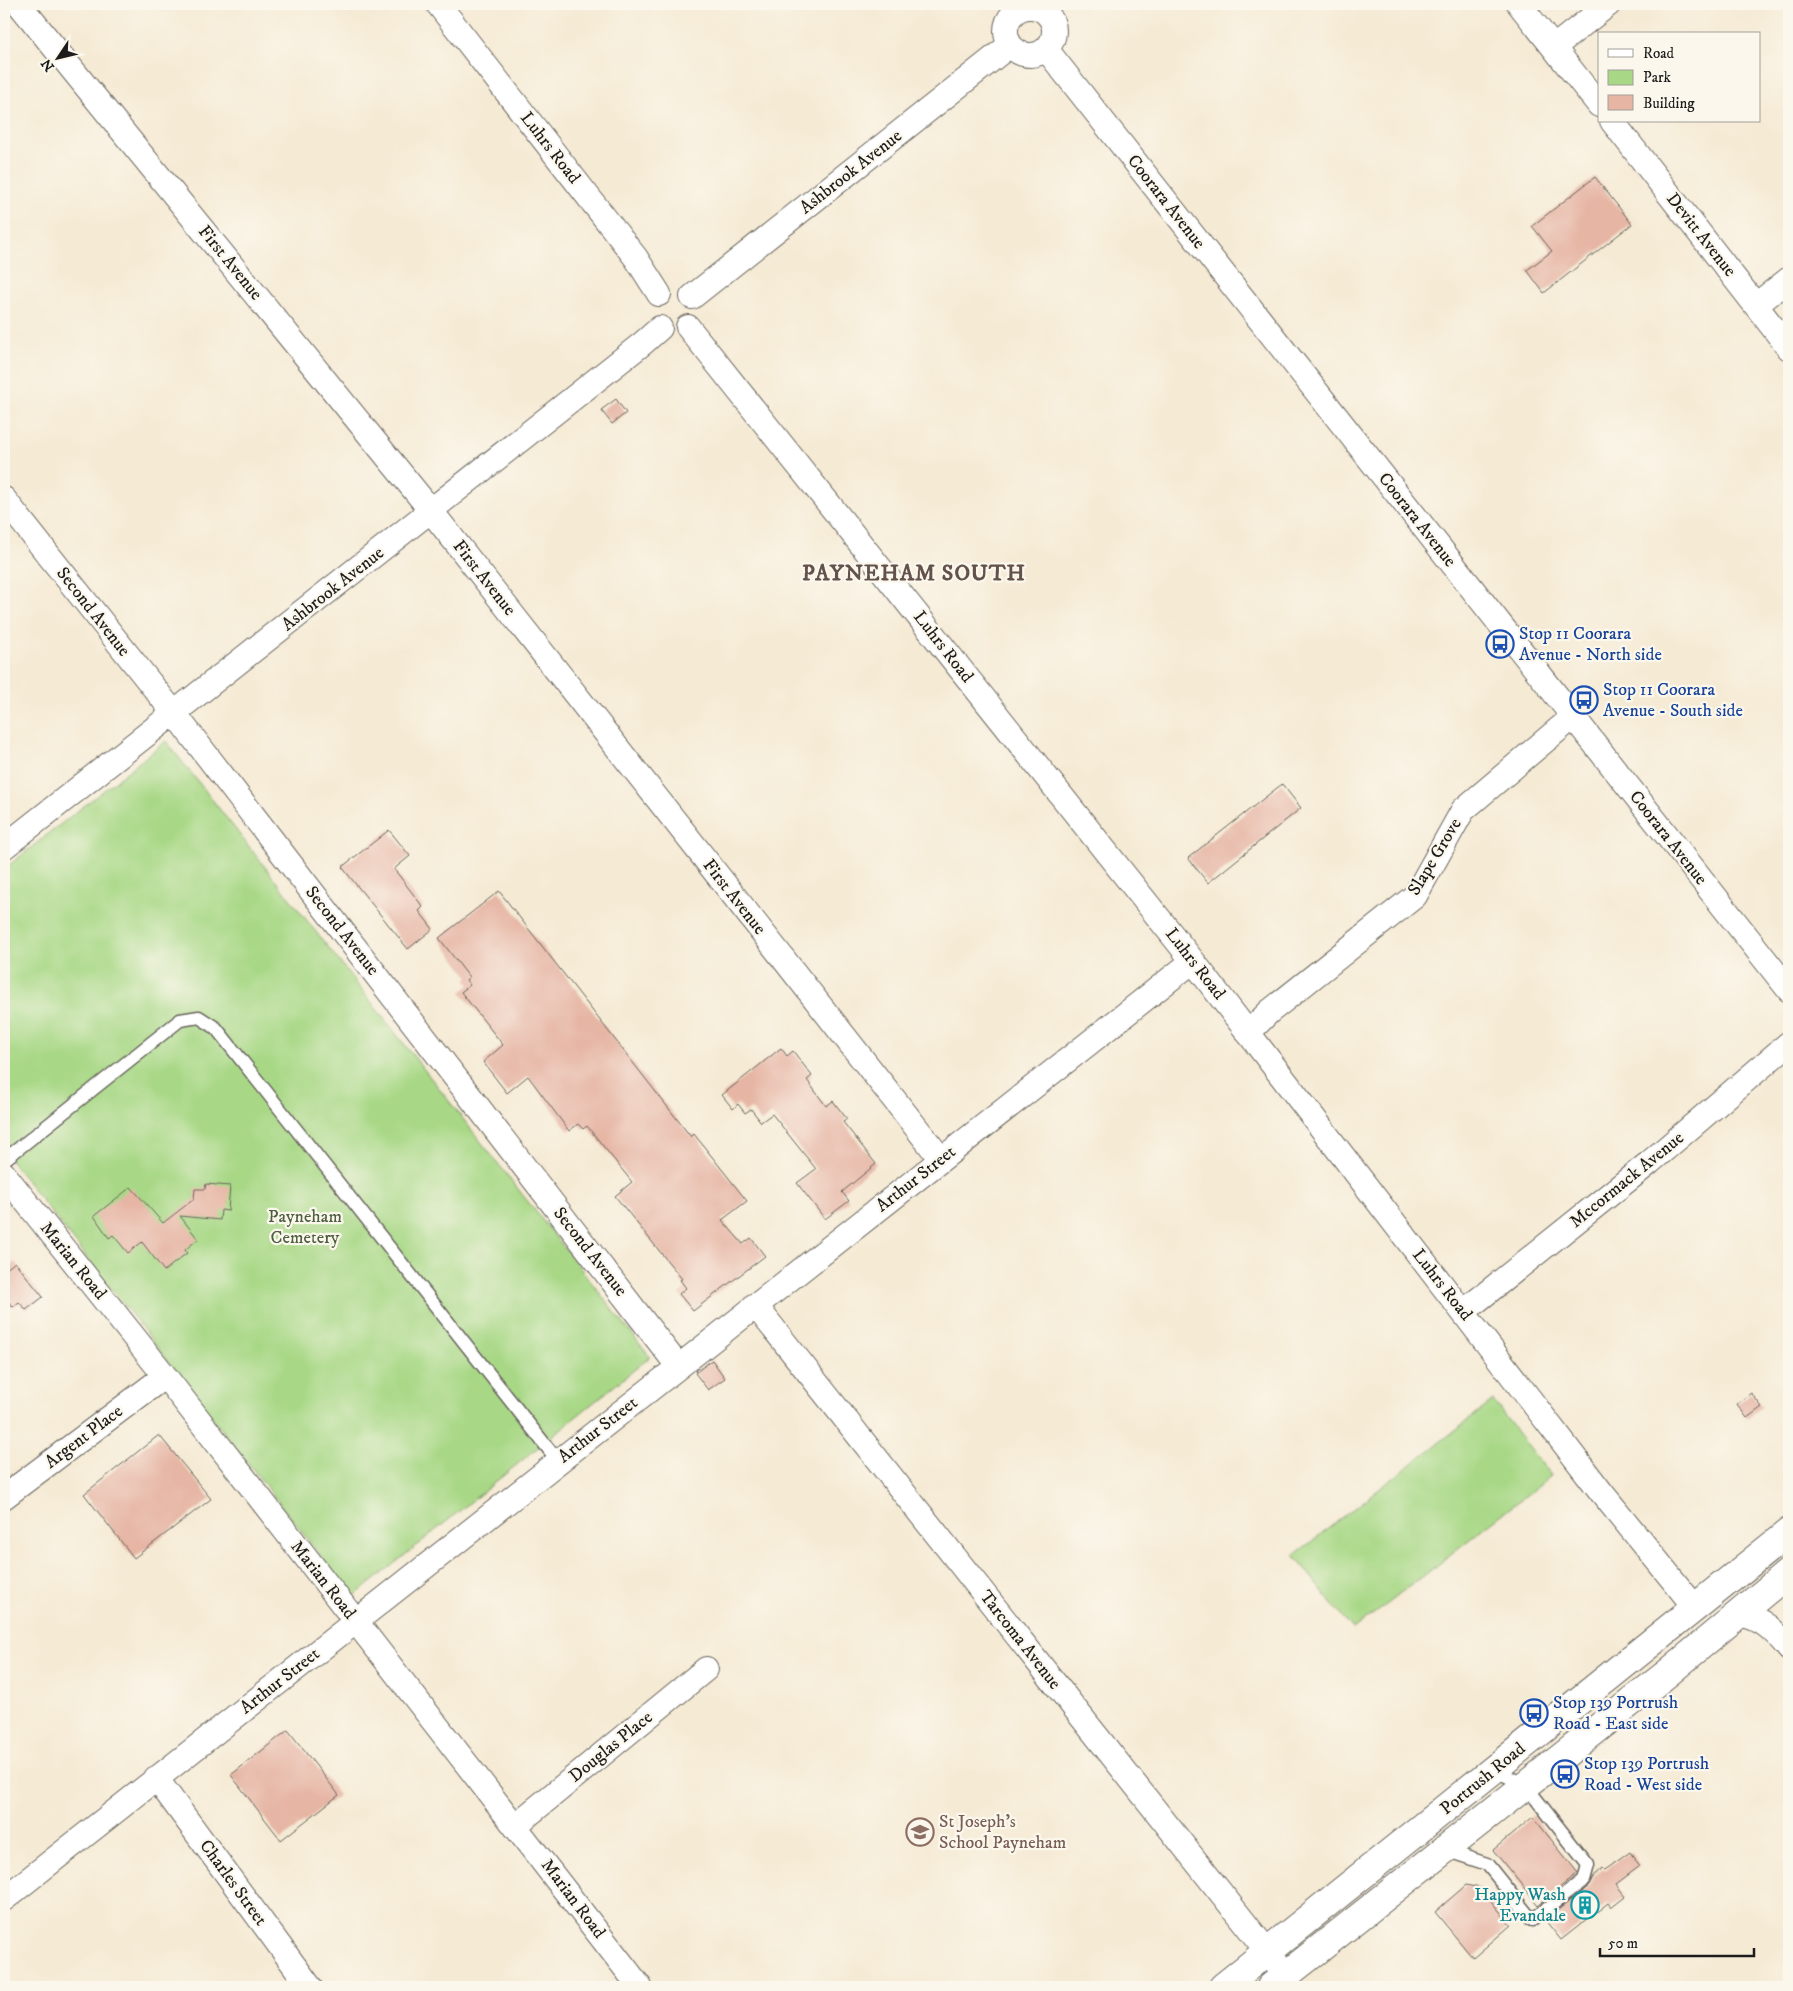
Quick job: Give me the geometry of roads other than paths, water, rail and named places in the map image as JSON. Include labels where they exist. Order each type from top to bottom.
[{"type":"highway","name":"Portrush Road","points":[[1223,1987],[1494,1770],[1694,1606],[1789,1532]]},
{"type":"highway","name":"Portrush Road","points":[[1279,1981],[1669,1672],[1789,1572]]},
{"type":"highway","points":[[1669,1672],[1688,1630],[1694,1606],[1756,1601]]},
{"type":"street","name":"First Avenue","points":[[19,4],[432,512],[941,1159]]},
{"type":"street","name":"Luhrs Road","points":[[438,4],[636,258],[658,294]]},
{"type":"street","points":[[1519,4],[1598,104]]},
{"type":"street","points":[[1554,47],[1609,4]]},
{"type":"street","points":[[1034,6],[1054,9],[1054,35],[1046,49],[1040,54],[1026,55],[1017,52],[1010,45],[1005,33],[1008,19],[1014,7],[1034,6]]},
{"type":"street","name":"Ashbrook Avenue","points":[[692,298],[1010,45]]},
{"type":"street","name":"Coorara Avenue","points":[[1046,49],[1789,990]]},
{"type":"street","name":"Devitt Avenue","points":[[1613,122],[1789,348]]},
{"type":"street","points":[[1756,306],[1789,279]]},
{"type":"street","points":[[674,288],[682,289],[692,298],[696,312],[694,319],[688,327],[674,332],[660,328],[652,314],[652,306],[658,294],[674,288]]},
{"type":"street","name":"Luhrs Road","points":[[688,327],[1193,961],[1602,1493],[1694,1606]]},
{"type":"street","name":"Ashbrook Avenue","points":[[4,847],[432,512],[644,343],[660,328]]},
{"type":"street","name":"Second Avenue","points":[[4,499],[174,713],[678,1366]]},
{"type":"street","name":"Slape Grove","points":[[1248,1032],[1269,1012],[1415,896],[1463,810],[1573,717]]},
{"type":"street","name":"Arthur Street","points":[[4,1899],[1193,961]]},
{"type":"street","name":"Mccormack Avenue","points":[[1463,1312],[1649,1163],[1789,1043]]},
{"type":"street","name":"Marian Road","points":[[4,1174],[165,1376],[516,1825],[640,1987]]},
{"type":"street","name":"Tarcoma Avenue","points":[[755,1305],[1268,1952],[1279,1981]]},
{"type":"street","name":"Argent Place","points":[[4,1497],[165,1376]]},
{"type":"street","points":[[1756,1601],[1767,1603],[1772,1627],[1789,1649]]},
{"type":"street","name":"Douglas Place","points":[[516,1825],[706,1669]]},
{"type":"street","name":"Charles Street","points":[[156,1778],[310,1987]]},
{"type":"lane","points":[[4,1160],[180,1020],[199,1017],[216,1028],[558,1461]]},
{"type":"lane","points":[[1443,1850],[1487,1864],[1532,1920],[1584,1880],[1588,1865],[1525,1785],[1494,1770]]},
{"type":"place","name":"Stop 11 Coorara Avenue - North side","points":[[1500,644]]},
{"type":"place","name":"Stop 11 Coorara Avenue - South side","points":[[1584,700]]},
{"type":"place","name":"Stop 139 Portrush Road - East side","points":[[1534,1713]]},
{"type":"place","name":"Stop 139 Portrush Road - West side","points":[[1565,1774]]},
{"type":"place","name":"St Joseph's School Payneham","points":[[920,1832]]},
{"type":"place","name":"Happy Wash Evandale","points":[[1585,1905]]},
{"type":"district","name":"PAYNEHAM SOUTH","points":[[914,573]]},
{"type":"park label","name":"Payneham Cemetery","points":[[305,1227]]}]
